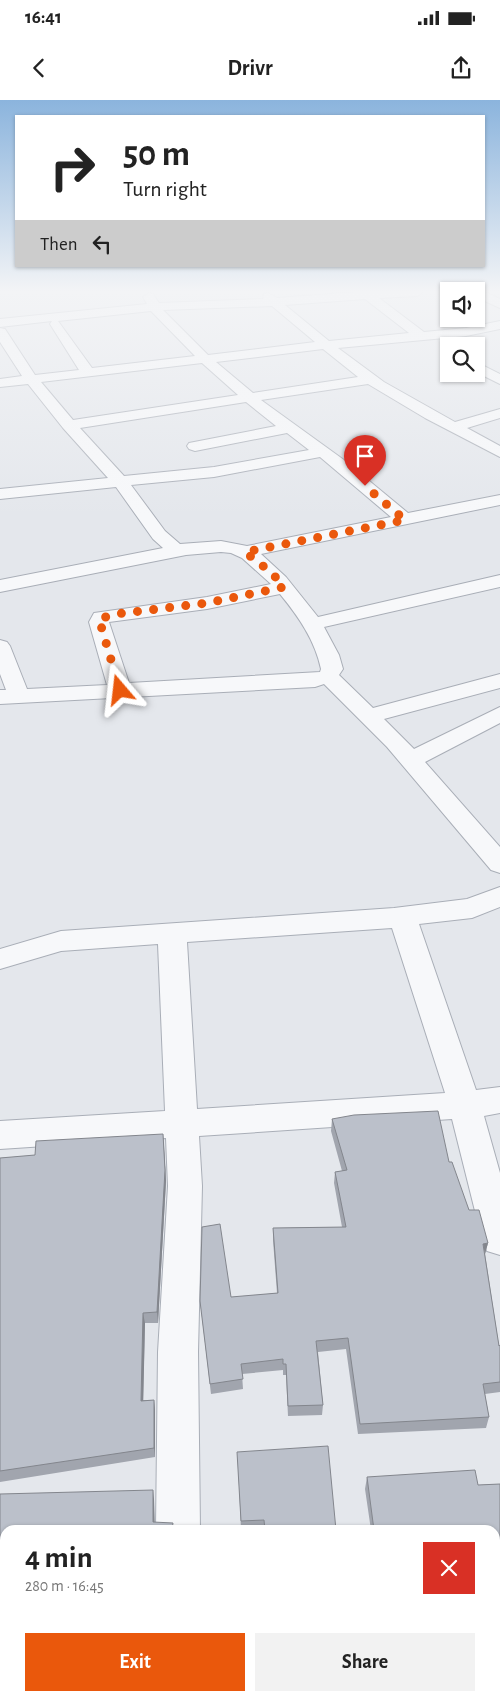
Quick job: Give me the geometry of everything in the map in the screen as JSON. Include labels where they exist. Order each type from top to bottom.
[{"type":"street","points":[[23,367],[68,425],[120,483],[159,535],[169,545],[184,550]]},
{"type":"street","points":[[83,367],[88,374]]},
{"type":"street","points":[[0,383],[145,367]]},
{"type":"street","points":[[214,367],[249,398],[323,452],[405,520]]},
{"type":"street","points":[[354,367],[371,379],[500,452]]},
{"type":"street","points":[[485,371],[500,380]]},
{"type":"street","points":[[68,425],[371,379]]},
{"type":"street","points":[[455,427],[500,413]]},
{"type":"street","points":[[195,446],[290,428]]},
{"type":"street","points":[[0,494],[214,472],[323,452]]},
{"type":"street","points":[[245,552],[500,500]]},
{"type":"street","points":[[0,586],[184,550],[235,548],[245,552],[272,573],[284,587],[313,624],[331,662],[332,669],[328,676],[314,680],[9,697],[0,646]]},
{"type":"street","points":[[313,624],[500,581]]},
{"type":"street","points":[[120,690],[99,622],[102,617],[198,604],[284,587]]},
{"type":"street","points":[[328,676],[411,760],[500,864]]},
{"type":"street","points":[[368,716],[500,681]]},
{"type":"street","points":[[411,760],[500,714]]},
{"type":"street","points":[[0,959],[61,941],[402,917],[472,908],[500,896]]},
{"type":"street","points":[[402,917],[465,1105],[500,1239]]},
{"type":"street","points":[[172,934],[185,1186],[178,1352],[178,1525]]},
{"type":"street","points":[[0,1135],[465,1105],[500,1100]]},
{"type":"building","points":[[438,1111],[449,1162],[452,1162],[469,1210],[479,1210],[488,1243],[483,1244],[500,1345],[500,1382],[483,1384],[489,1417],[360,1424],[348,1338],[316,1341],[323,1405],[288,1406],[286,1364],[283,1364],[283,1359],[241,1364],[243,1379],[210,1384],[200,1301],[202,1227],[220,1224],[231,1297],[278,1293],[273,1228],[346,1227],[335,1172],[347,1170],[332,1119],[354,1115]]},
{"type":"building","points":[[163,1134],[165,1170],[157,1312],[143,1313],[141,1401],[154,1400],[154,1448],[0,1471],[0,1158],[35,1155],[36,1141]]},
{"type":"building","points":[[328,1446],[336,1525],[264,1525],[264,1520],[241,1521],[237,1452]]},
{"type":"building","points":[[475,1470],[478,1485],[500,1484],[500,1525],[373,1525],[367,1477]]},
{"type":"building","points":[[153,1490],[153,1522],[173,1523],[173,1525],[0,1525],[0,1494]]},
{"type":"route","points":[[120,690],[99,619],[116,614],[207,603],[284,587],[272,573],[245,552],[405,520],[365,486]]}]
